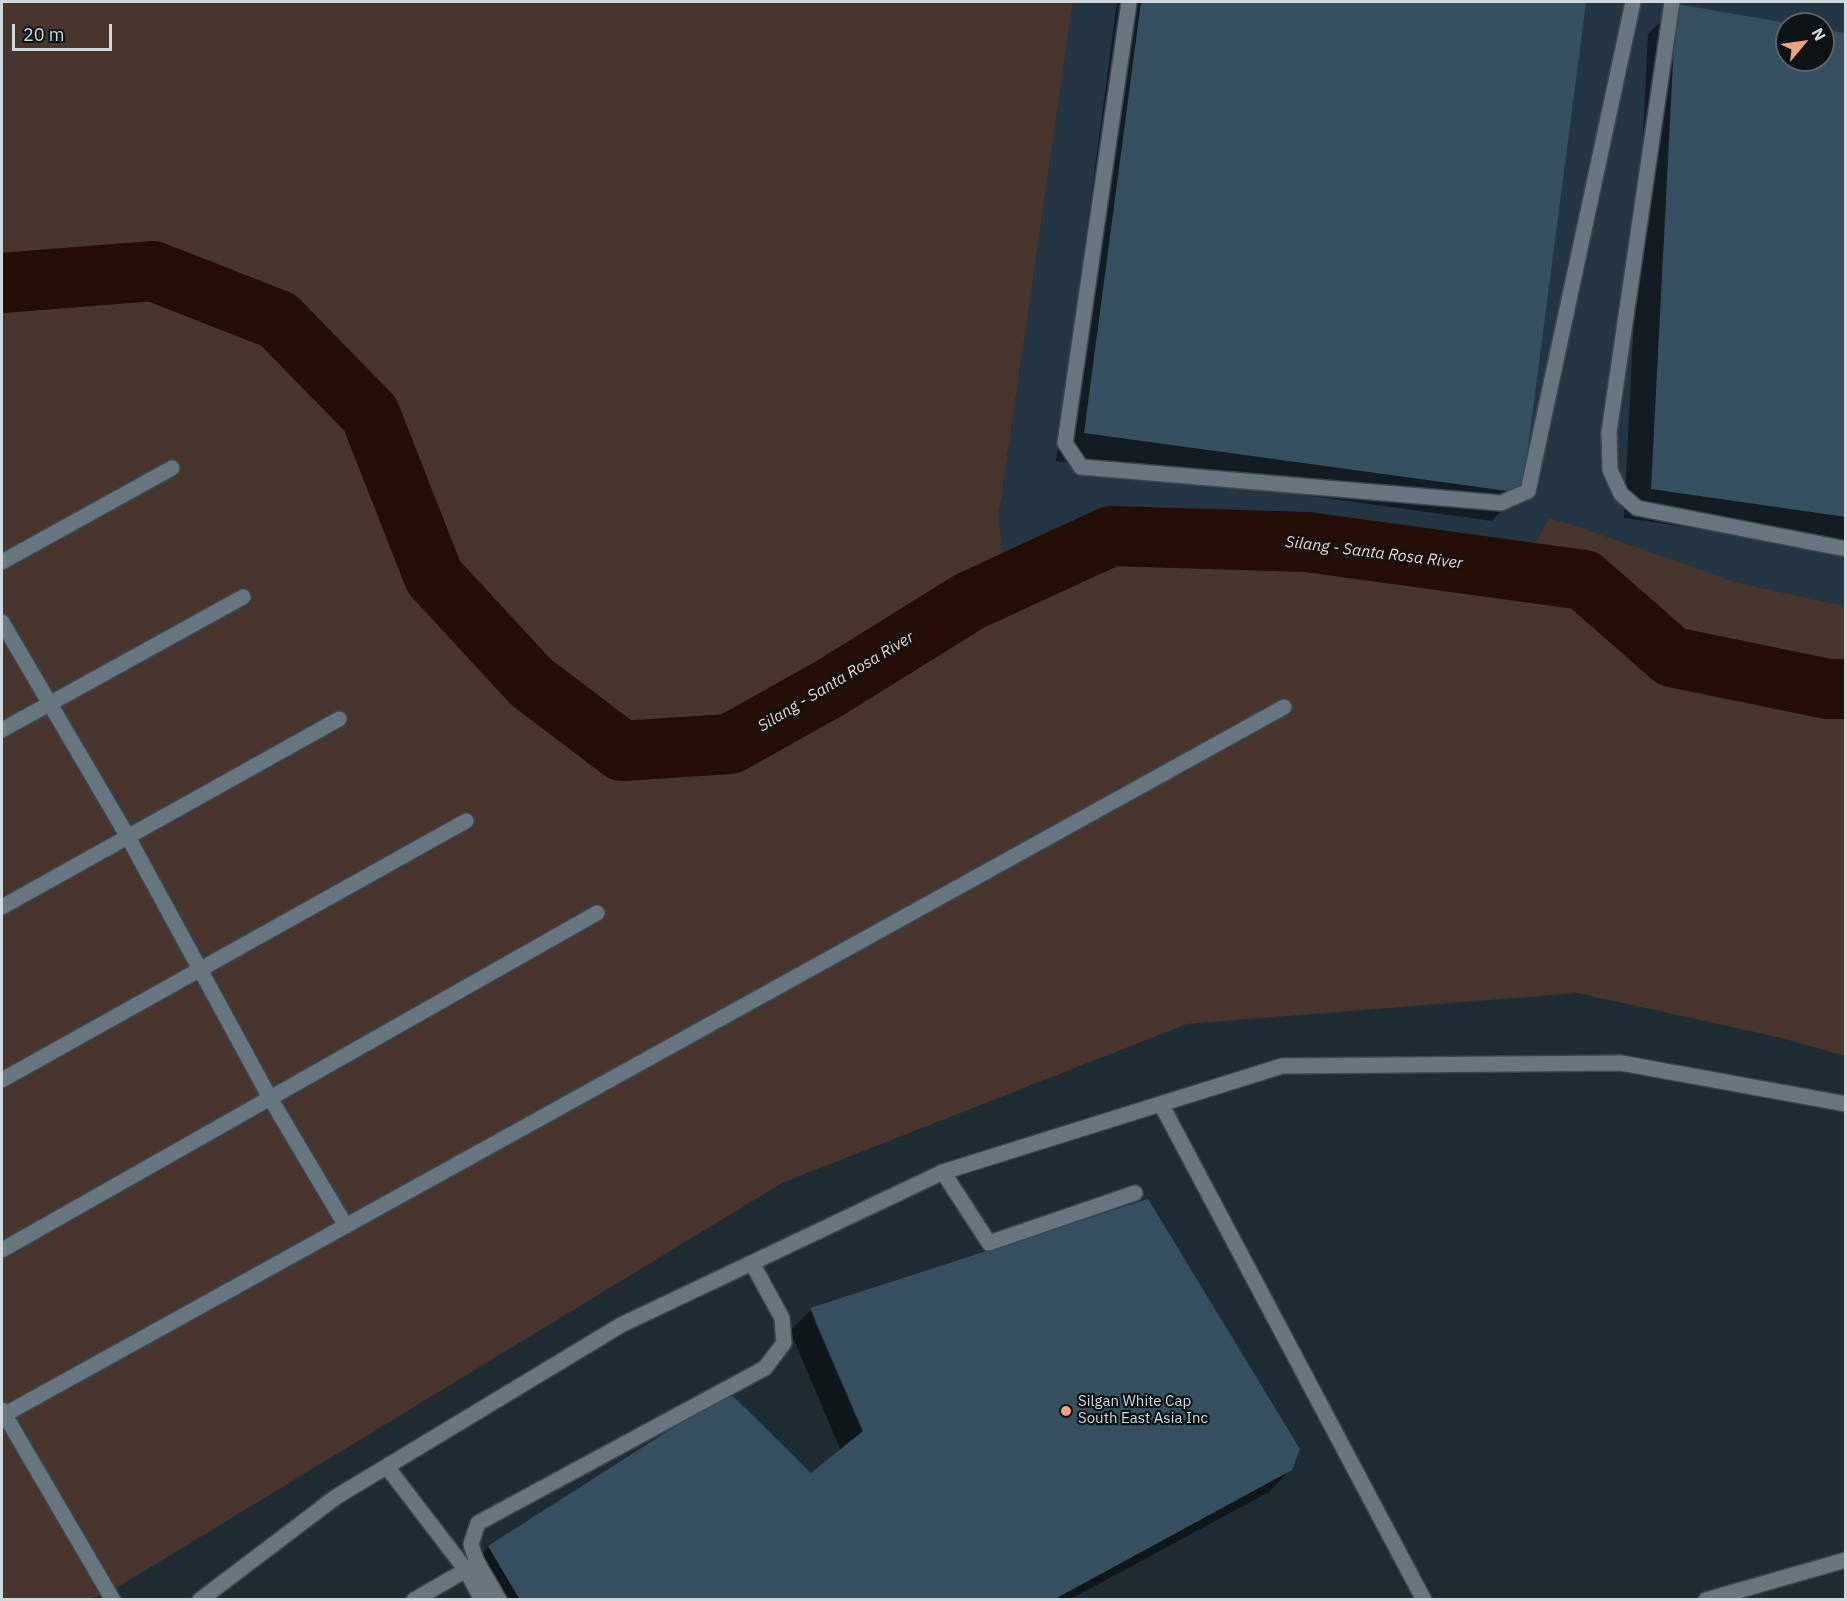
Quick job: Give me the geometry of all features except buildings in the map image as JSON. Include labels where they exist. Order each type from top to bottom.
[{"type":"street","points":[[1130,2],[1065,443],[1081,467],[1501,503],[1528,490],[1633,2]]},
{"type":"street","points":[[1672,2],[1609,432],[1610,470],[1621,494],[1638,508],[1845,549]]},
{"type":"street","points":[[2,562],[172,468]]},
{"type":"street","points":[[2,730],[243,597]]},
{"type":"street","points":[[2,622],[128,837],[270,1098],[346,1226]]},
{"type":"street","points":[[113,1599],[2,1413],[346,1226],[1284,707]]},
{"type":"street","points":[[2,907],[339,719]]},
{"type":"street","points":[[2,1080],[466,821]]},
{"type":"street","points":[[2,1250],[597,913]]},
{"type":"street","points":[[200,1599],[336,1497],[621,1325],[943,1172],[1282,1066],[1621,1064],[1845,1104]]},
{"type":"street","points":[[1161,1104],[1424,1599]]},
{"type":"street","points":[[943,1172],[989,1243],[1135,1193]]},
{"type":"street","points":[[500,1599],[476,1560],[471,1544],[478,1523],[765,1368],[784,1342],[782,1318],[752,1263]]},
{"type":"street","points":[[387,1467],[466,1570],[482,1599]]},
{"type":"street","points":[[1706,1599],[1845,1560]]},
{"type":"street","points":[[414,1599],[466,1570]]},
{"type":"shaded area","points":[[2,2],[1073,2],[999,513],[1004,585],[1111,536],[1307,542],[1521,571],[1549,518],[1735,582],[1845,606],[1845,1056],[1782,1038],[1577,993],[1187,1024],[782,1183],[105,1595],[87,1599],[2,1599]]},
{"type":"shaded area","points":[[1073,2],[1845,2],[1845,606],[1735,582],[1521,571],[1307,542],[1111,536],[1004,585],[999,513]]},
{"type":"waterway","name":"Silang - Santa Rosa River","points":[[2,283],[153,271],[278,320],[370,414],[434,577],[531,682],[622,751],[730,744],[830,688],[970,601],[1111,536],[1307,542],[1584,580],[1672,657],[1828,689],[1846,689]]},
{"type":"place","name":"Silgan White Cap South East Asia Inc","points":[[1066,1411]]}]
